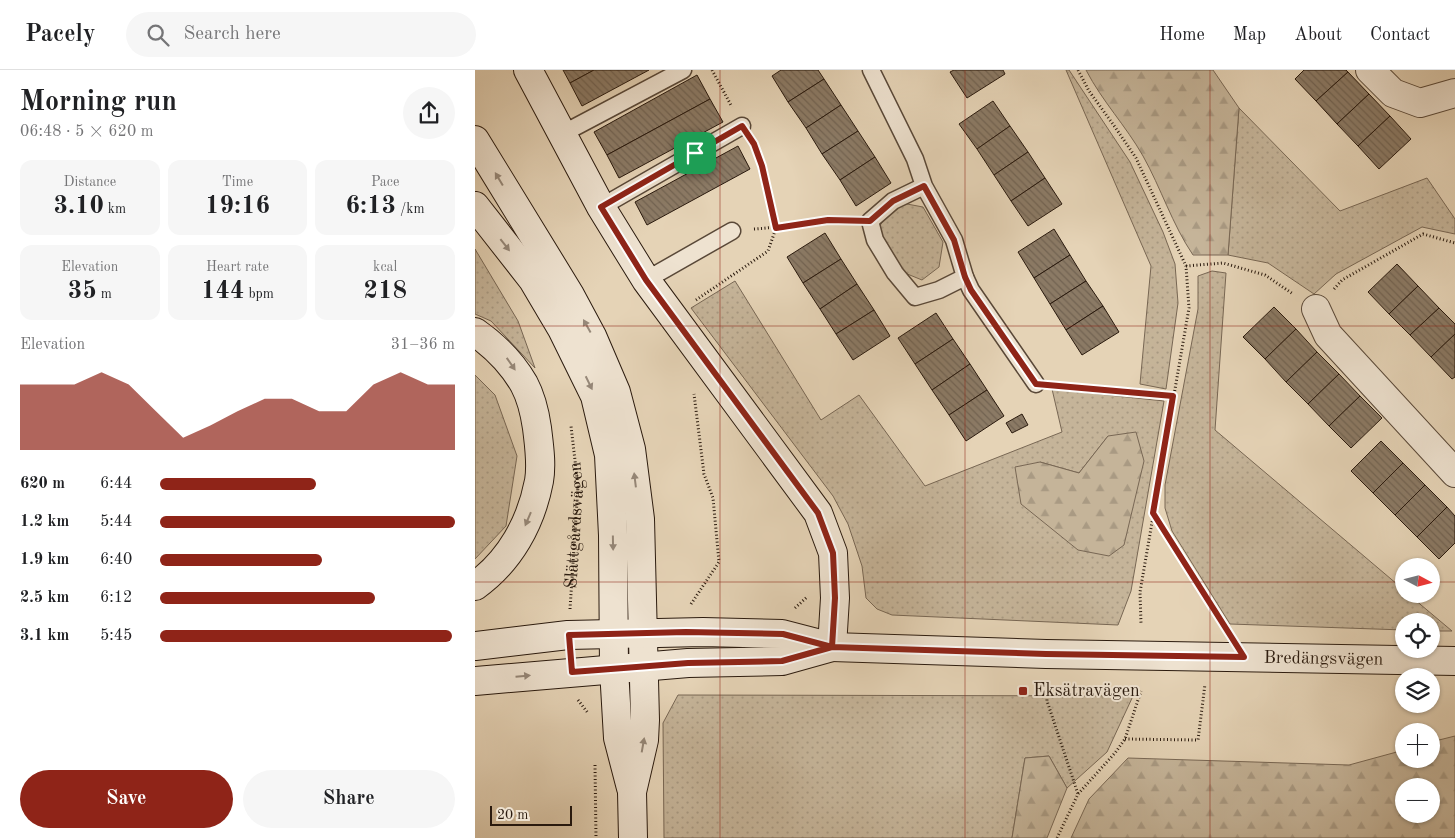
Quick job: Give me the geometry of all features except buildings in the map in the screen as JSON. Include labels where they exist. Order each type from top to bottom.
[{"type":"street","points":[[528,70],[601,207],[646,280],[818,513],[833,553],[835,598],[832,647]]},
{"type":"street","points":[[1370,70],[1393,92],[1420,104],[1455,94]]},
{"type":"street","points":[[475,140],[592,336],[616,392],[631,449],[640,519],[645,740],[633,792],[633,838]]},
{"type":"street","points":[[475,206],[533,280],[562,329],[595,396],[609,455],[613,535],[614,669],[618,738],[633,792]]},
{"type":"street","points":[[1316,309],[1328,335],[1455,473]]},
{"type":"street","points":[[475,332],[507,358],[525,386],[535,415],[540,448],[539,480],[531,511],[520,537],[503,561],[475,586]]},
{"type":"street","name":"Bredängsvägen","points":[[475,646],[569,635],[703,632],[783,634],[832,647],[1046,654],[1455,661]]},
{"type":"street","name":"Bredängsvägen","points":[[477,682],[643,666],[782,661],[832,647]]},
{"type":"lane","points":[[562,134],[683,70]]},
{"type":"lane","points":[[871,70],[915,158],[924,186],[954,240],[971,290],[1036,384]]},
{"type":"lane","points":[[601,207],[742,126]]},
{"type":"lane","points":[[924,186],[893,201],[870,221],[875,240],[895,273],[915,297],[939,290],[965,277]]},
{"type":"lane","points":[[646,280],[733,231]]},
{"type":"path","points":[[673,316],[768,251],[776,228],[762,166],[754,144],[711,70]]},
{"type":"path","points":[[1078,70],[1089,91],[1136,158],[1186,266],[1189,308],[1140,592],[1141,624]]},
{"type":"path","points":[[733,231],[776,228],[828,220],[870,221]]},
{"type":"path","points":[[1186,266],[1223,263],[1265,275],[1316,309],[1342,280],[1423,234],[1455,243]]},
{"type":"path","points":[[1036,384],[1173,396]]},
{"type":"path","points":[[690,607],[719,562],[713,498],[704,474],[693,385]]},
{"type":"path","name":"Slättgårdsvägen","points":[[569,635],[578,486],[571,421]]},
{"type":"path","points":[[1153,513],[1244,657]]},
{"type":"path","points":[[1046,654],[1047,701],[1078,794]]},
{"type":"path","points":[[1125,739],[1198,740],[1208,657]]},
{"type":"path","points":[[572,672],[572,693],[593,719]]},
{"type":"path","points":[[1057,838],[1078,794],[1125,739],[1141,691]]},
{"type":"path","points":[[595,764],[596,838]]},
{"type":"green space","points":[[1066,70],[1069,70],[1130,162],[1163,232],[1175,264],[1178,303],[1166,389],[1140,384],[1151,266]]},
{"type":"green space","points":[[1086,70],[1213,70],[1239,108],[1228,255],[1193,255],[1179,231],[1143,156]]},
{"type":"green space","points":[[1239,108],[1340,211],[1427,178],[1455,219],[1455,234],[1422,227],[1336,274],[1314,294],[1268,263],[1228,255]]},
{"type":"green space","points":[[907,204],[923,207],[943,242],[939,267],[922,280],[900,271],[877,232],[889,214]]},
{"type":"green space","points":[[475,249],[518,321],[535,368],[491,321],[475,314]]},
{"type":"green space","points":[[1212,271],[1226,273],[1215,430],[1395,582],[1395,603],[1419,603],[1431,613],[1395,613],[1395,630],[1230,624],[1172,531],[1165,508],[1165,485],[1198,309],[1198,276]]},
{"type":"green space","points":[[735,281],[821,420],[859,395],[925,486],[1062,432],[1052,389],[1164,401],[1131,591],[1118,625],[892,615],[877,609],[866,598],[862,566],[848,524],[833,496],[691,308]],"holes":[[[1108,436],[1109,556],[1040,462],[1079,473]]]},
{"type":"green space","points":[[475,375],[495,395],[517,456],[506,526],[475,559]]},
{"type":"green space","points":[[1136,432],[1144,461],[1124,545],[1109,556],[1078,550],[1021,504],[1015,467],[1040,462],[1079,473],[1108,436]]},
{"type":"green space","points":[[1440,621],[1452,631],[1440,631]]},
{"type":"green space","points":[[678,695],[1133,696],[1107,752],[1067,788],[1049,756],[1025,758],[1012,838],[664,838],[663,723]]},
{"type":"green space","points":[[1455,736],[1455,838],[1071,838],[1089,799],[1128,758],[1349,765],[1395,752],[1395,768],[1440,768],[1440,740]]},
{"type":"green space","points":[[1049,756],[1067,788],[1047,838],[1012,838],[1025,758]]},
{"type":"place","name":"Eksätravägen","points":[[1023,691]]},
{"type":"route","points":[[695,153],[601,207],[646,280],[818,513],[833,553],[835,598],[832,647],[782,661],[688,663],[572,672],[569,635],[686,632],[783,634],[832,647],[1046,654],[1244,657],[1153,513],[1173,396],[1036,384],[971,290],[954,240],[924,186],[893,201],[870,221],[828,220],[776,228],[762,166],[754,144],[742,126],[695,153]]}]
